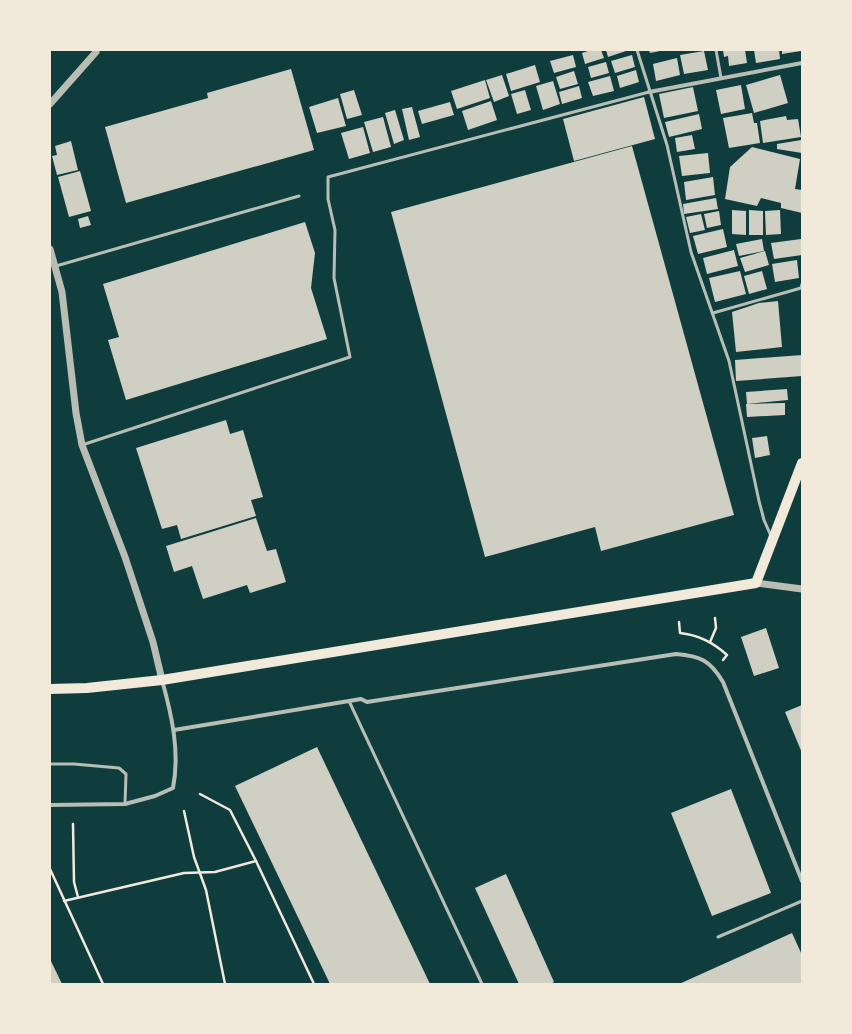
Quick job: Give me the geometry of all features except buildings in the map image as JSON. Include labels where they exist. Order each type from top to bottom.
[{"type":"main road","points":[[50,689],[87,688],[162,680],[756,583],[802,463]]},
{"type":"street","points":[[50,104],[97,51]]},
{"type":"street","points":[[650,92],[802,64]]},
{"type":"street","points":[[50,249],[56,266],[62,292],[76,413],[82,445],[125,557],[153,642],[174,730],[177,768],[173,788],[155,796],[125,804],[50,804]]},
{"type":"street","points":[[756,583],[802,589]]},
{"type":"street","points":[[174,730],[361,699],[367,702],[676,654],[692,656],[706,661],[716,670],[723,682],[802,881]]},
{"type":"lane","points":[[636,50],[667,144],[691,252],[729,361],[762,514],[773,539]]},
{"type":"lane","points":[[716,50],[721,78]]},
{"type":"lane","points":[[82,445],[350,357],[334,278],[335,230],[328,199],[328,177],[650,92]]},
{"type":"lane","points":[[56,266],[299,196]]},
{"type":"lane","points":[[713,313],[801,288],[802,284]]},
{"type":"lane","points":[[348,701],[482,984]]},
{"type":"lane","points":[[50,764],[74,764],[119,768],[126,774],[125,804]]},
{"type":"lane","points":[[718,937],[802,901]]},
{"type":"path","points":[[710,642],[716,628],[715,618]]},
{"type":"path","points":[[200,794],[230,810],[314,984]]},
{"type":"path","points":[[184,811],[194,857],[206,890],[225,984]]},
{"type":"path","points":[[73,824],[74,882],[78,897]]},
{"type":"path","points":[[64,901],[184,873],[215,872],[256,862]]},
{"type":"path","points":[[50,869],[102,984]]}]
